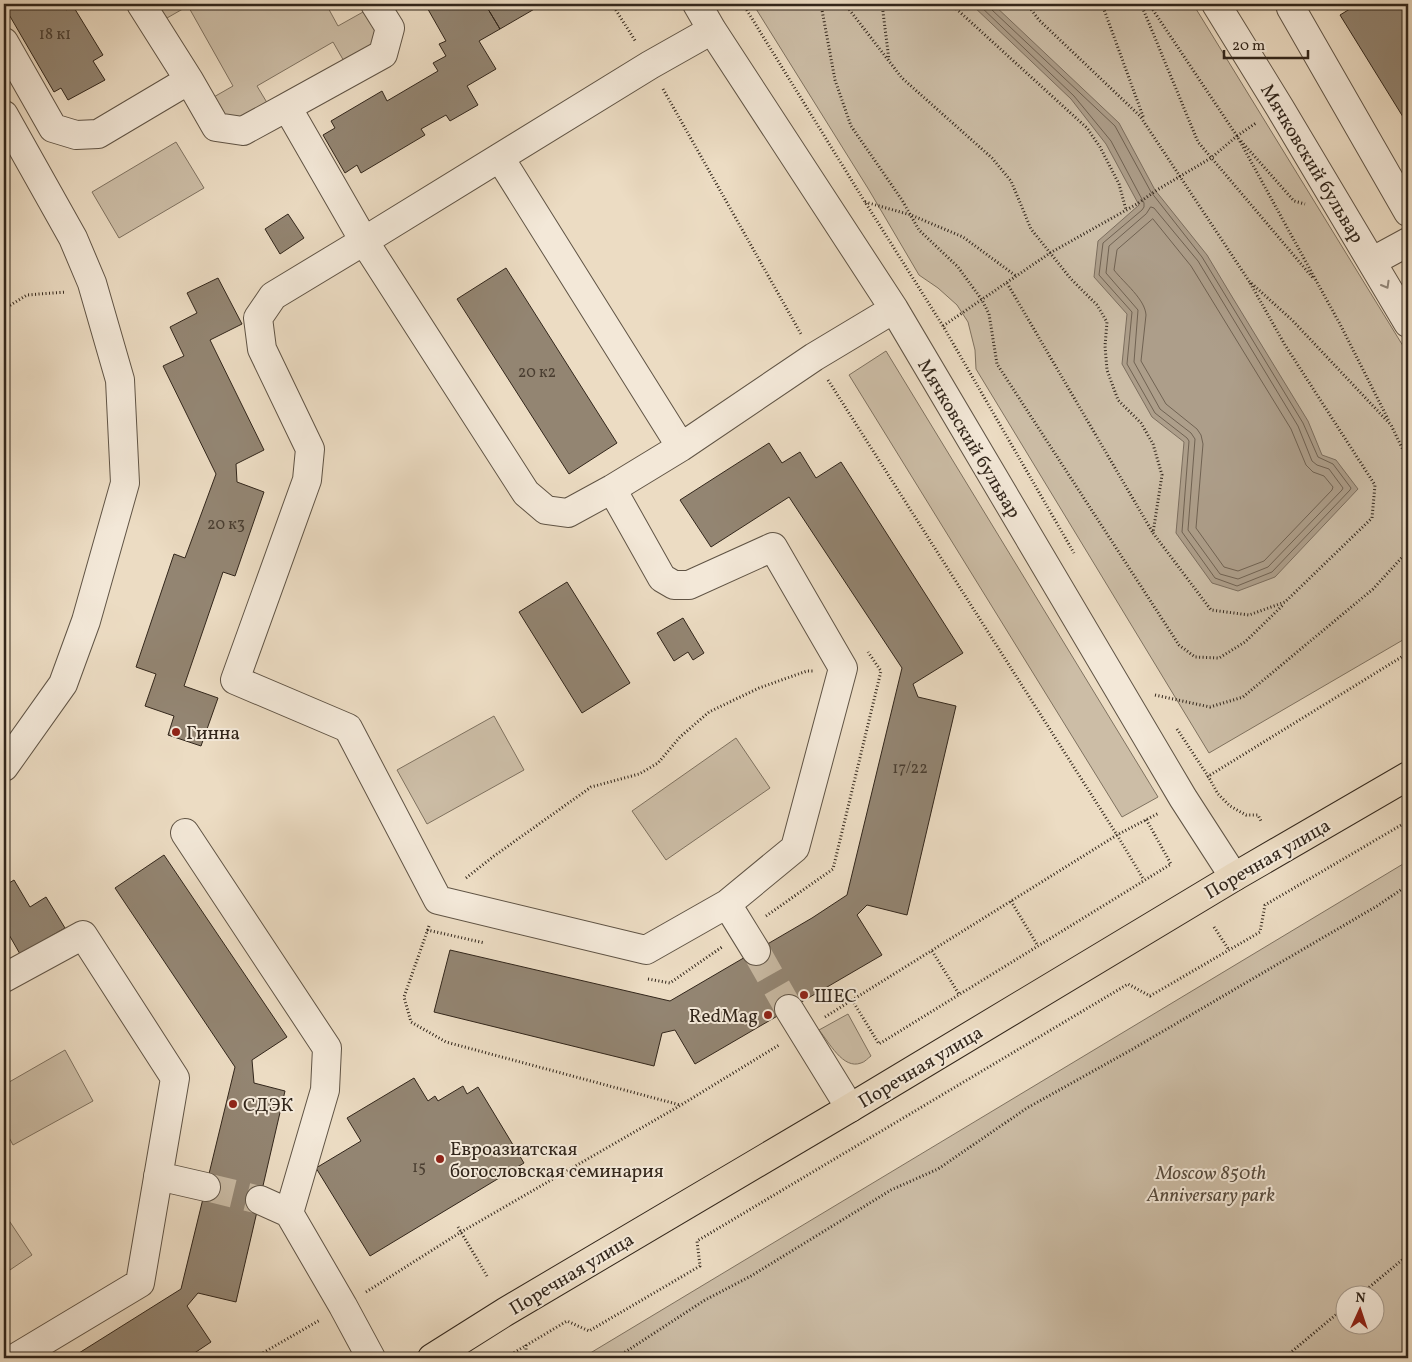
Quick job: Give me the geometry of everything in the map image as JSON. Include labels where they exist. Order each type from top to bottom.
[{"type":"main road","name":"Поречная улица","points":[[432,1358],[1234,877],[1408,776]]},
{"type":"street","points":[[140,4],[216,127],[243,131],[383,54],[390,28],[375,4]]},
{"type":"street","name":"Мячковский бульвар","points":[[697,4],[712,30],[894,309],[1183,798],[1234,877]]},
{"type":"street","name":"Мячковский бульвар","points":[[1216,4],[1408,323]]},
{"type":"street","points":[[1290,4],[1408,212]]},
{"type":"street","points":[[612,489],[662,578],[674,585],[689,585],[773,547],[843,668],[795,848],[727,904],[646,950],[438,900],[348,728],[235,680],[307,480],[310,449],[262,348],[258,318],[273,296],[650,65],[712,30]]},
{"type":"street","points":[[4,42],[53,128],[76,135],[98,134],[188,80]]},
{"type":"street","points":[[287,107],[364,241],[526,493],[546,510],[568,513],[612,489],[681,447],[814,357],[894,309]]},
{"type":"street","points":[[4,115],[73,238],[92,283],[120,380],[125,483],[86,621],[63,684],[4,767]]},
{"type":"street","points":[[500,158],[681,447]]},
{"type":"street","points":[[1373,262],[1408,242]]},
{"type":"street","points":[[185,833],[327,1048],[325,1090],[289,1213]]},
{"type":"street","points":[[727,904],[750,941]]},
{"type":"street","points":[[4,978],[83,934],[176,1078],[140,1282],[15,1358]]},
{"type":"street","points":[[796,1020],[850,1108]]},
{"type":"street","points":[[158,1176],[206,1187]]},
{"type":"street","points":[[260,1200],[289,1213],[372,1358]]},
{"type":"path","points":[[612,4],[650,65],[814,357],[1144,880]]},
{"type":"path","points":[[822,4],[835,80],[851,126],[902,200],[919,230],[958,267],[982,300],[989,314],[997,364],[1179,645],[1195,657],[1219,658],[1244,642],[1372,518],[1375,485],[1285,345],[1249,281],[1145,122],[1039,20],[1028,4]]},
{"type":"path","points":[[845,4],[902,78],[992,158],[1011,181],[1030,229],[1071,279],[1097,305],[1107,322],[1105,346],[1107,370],[1118,400],[1141,424],[1153,444],[1162,475],[1153,533]]},
{"type":"path","points":[[882,4],[889,62]]},
{"type":"path","points":[[950,4],[1087,128],[1100,147],[1119,184],[1126,210]]},
{"type":"path","points":[[1102,4],[1145,122]]},
{"type":"path","points":[[1141,4],[1198,142],[1318,284]]},
{"type":"path","points":[[1149,4],[1237,136],[1341,326],[1406,456],[1408,467]]},
{"type":"path","points":[[943,326],[1050,253],[1137,204],[1211,158],[1237,136],[1280,108]]},
{"type":"path","points":[[1237,136],[1294,202],[1342,213]]},
{"type":"path","points":[[864,202],[911,215],[963,237],[1016,276]]},
{"type":"path","points":[[1249,281],[1292,320],[1391,425]]},
{"type":"path","points":[[4,309],[27,295],[79,291],[92,283]]},
{"type":"path","points":[[1007,283],[1153,533],[1211,610],[1249,615],[1285,602]]},
{"type":"path","points":[[1155,695],[1210,707],[1243,697],[1373,589],[1407,552],[1408,548]]},
{"type":"path","points":[[640,977],[670,984],[750,941],[833,869],[881,670],[865,647]]},
{"type":"path","points":[[1201,783],[1208,776],[1408,653]]},
{"type":"path","points":[[680,1105],[446,1042],[411,1022],[404,997],[438,900],[494,856],[591,787],[640,774],[658,763],[680,737],[708,712],[759,688],[807,671],[843,668]]},
{"type":"path","points":[[1208,776],[1218,794],[1230,806],[1246,815],[1258,815],[1262,821]]},
{"type":"path","points":[[254,1358],[343,1306],[461,1232],[680,1105],[796,1020],[852,1000],[1117,835],[1161,812]]},
{"type":"path","points":[[852,1000],[879,1044],[1171,864],[1146,819]]},
{"type":"path","points":[[505,1358],[567,1321],[589,1331],[700,1266],[697,1241],[1128,984],[1150,996],[1260,932],[1265,905],[1408,821]]},
{"type":"path","points":[[616,1358],[704,1300],[751,1276],[891,1190],[938,1169],[1027,1108],[1131,1050],[1408,886]]},
{"type":"path","points":[[1011,901],[1038,946]]},
{"type":"path","points":[[1214,927],[1229,950]]},
{"type":"path","points":[[427,930],[485,943]]},
{"type":"path","points":[[932,951],[959,994]]},
{"type":"path","points":[[458,1227],[486,1276]]},
{"type":"path","points":[[1373,1284],[1408,1255]]},
{"type":"path","points":[[1284,1358],[1334,1316]]},
{"type":"path","points":[[526,1345],[526,1358]]},
{"type":"green space","points":[[157,4],[326,4],[338,26],[363,12],[375,30],[371,47],[345,63],[333,42],[257,86],[269,106],[246,118],[226,116],[212,98],[233,86],[188,6],[167,18]]},
{"type":"green space","points":[[753,4],[1193,4],[1408,354],[1408,637],[1209,753],[976,369],[975,350],[968,322],[957,305],[938,288],[919,275],[869,190]]},
{"type":"green space","points":[[176,142],[204,188],[119,238],[92,192]]},
{"type":"green space","points":[[886,351],[1158,797],[1122,817],[849,375]]},
{"type":"green space","points":[[494,716],[524,770],[427,824],[397,770]]},
{"type":"green space","points":[[736,738],[770,788],[666,860],[632,811]]},
{"type":"green space","name":"Moscow 850th Anniversary park","points":[[1408,861],[1408,1358],[582,1358]]},
{"type":"green space","points":[[848,1014],[871,1056],[861,1063],[854,1064],[842,1059],[819,1030]]},
{"type":"green space","points":[[65,1050],[93,1101],[13,1145],[4,1128],[4,1085]]},
{"type":"green space","points":[[4,1213],[32,1255],[4,1274]]},
{"type":"water","points":[[971,4],[993,4],[1119,123],[1155,190],[1207,255],[1308,421],[1322,455],[1336,460],[1358,489],[1275,577],[1238,591],[1212,583],[1176,533],[1184,442],[1152,417],[1122,364],[1127,314],[1094,277],[1098,241],[1139,205],[1106,144],[1071,99]]},
{"type":"building","points":[[4,4],[62,4],[66,10],[73,6],[103,55],[93,61],[105,80],[68,100],[61,88],[54,92]]},
{"type":"building","points":[[425,4],[485,4],[500,29],[479,41],[496,69],[467,86],[478,105],[450,121],[446,115],[421,129],[425,135],[361,173],[357,165],[345,173],[323,135],[335,128],[331,121],[382,91],[387,101],[438,71],[433,63],[446,56],[439,44],[446,41]]},
{"type":"building","points":[[485,4],[543,4],[500,29]]},
{"type":"building","points":[[1358,4],[1403,4],[1408,13],[1408,125],[1340,15]]},
{"type":"building","points":[[288,214],[304,238],[280,254],[265,229]]},
{"type":"building","points":[[506,268],[617,443],[569,474],[457,299]]},
{"type":"building","points":[[218,278],[242,324],[210,340],[264,450],[236,464],[237,482],[264,492],[235,576],[223,572],[184,686],[218,698],[201,746],[168,735],[174,716],[145,706],[156,674],[136,667],[174,554],[185,558],[216,474],[163,366],[184,356],[170,327],[197,313],[187,293]]},
{"type":"building","points":[[769,443],[782,463],[800,452],[816,478],[841,462],[963,653],[913,684],[918,697],[956,706],[907,915],[867,905],[857,915],[882,955],[695,1064],[675,1030],[662,1033],[654,1066],[434,1012],[450,950],[670,1001],[812,918],[847,895],[902,668],[789,497],[711,547],[680,500]]},
{"type":"building","points":[[567,582],[630,683],[582,713],[519,612]]},
{"type":"building","points":[[683,618],[704,653],[693,660],[688,652],[674,661],[657,633]]},
{"type":"building","points":[[164,855],[287,1037],[252,1060],[254,1083],[285,1091],[236,1302],[198,1293],[187,1306],[211,1342],[187,1358],[71,1358],[181,1289],[235,1067],[115,888]]},
{"type":"building","points":[[14,880],[30,907],[46,897],[65,928],[20,954],[4,926],[4,886]]},
{"type":"building","points":[[414,1078],[428,1101],[435,1096],[438,1101],[463,1086],[467,1094],[478,1087],[524,1163],[370,1256],[316,1168],[361,1141],[347,1118]]},
{"type":"tunnel","points":[[756,951],[789,1009]]},
{"type":"tunnel","points":[[206,1187],[260,1200]]},
{"type":"place","name":"Гинна","points":[[176,732]]},
{"type":"place","name":"ШЕС","points":[[804,995]]},
{"type":"place","name":"RedMag","points":[[768,1015]]},
{"type":"place","name":"СДЭК","points":[[233,1104]]},
{"type":"place","name":"Евроазиатская богословская семинария","points":[[440,1159]]}]
